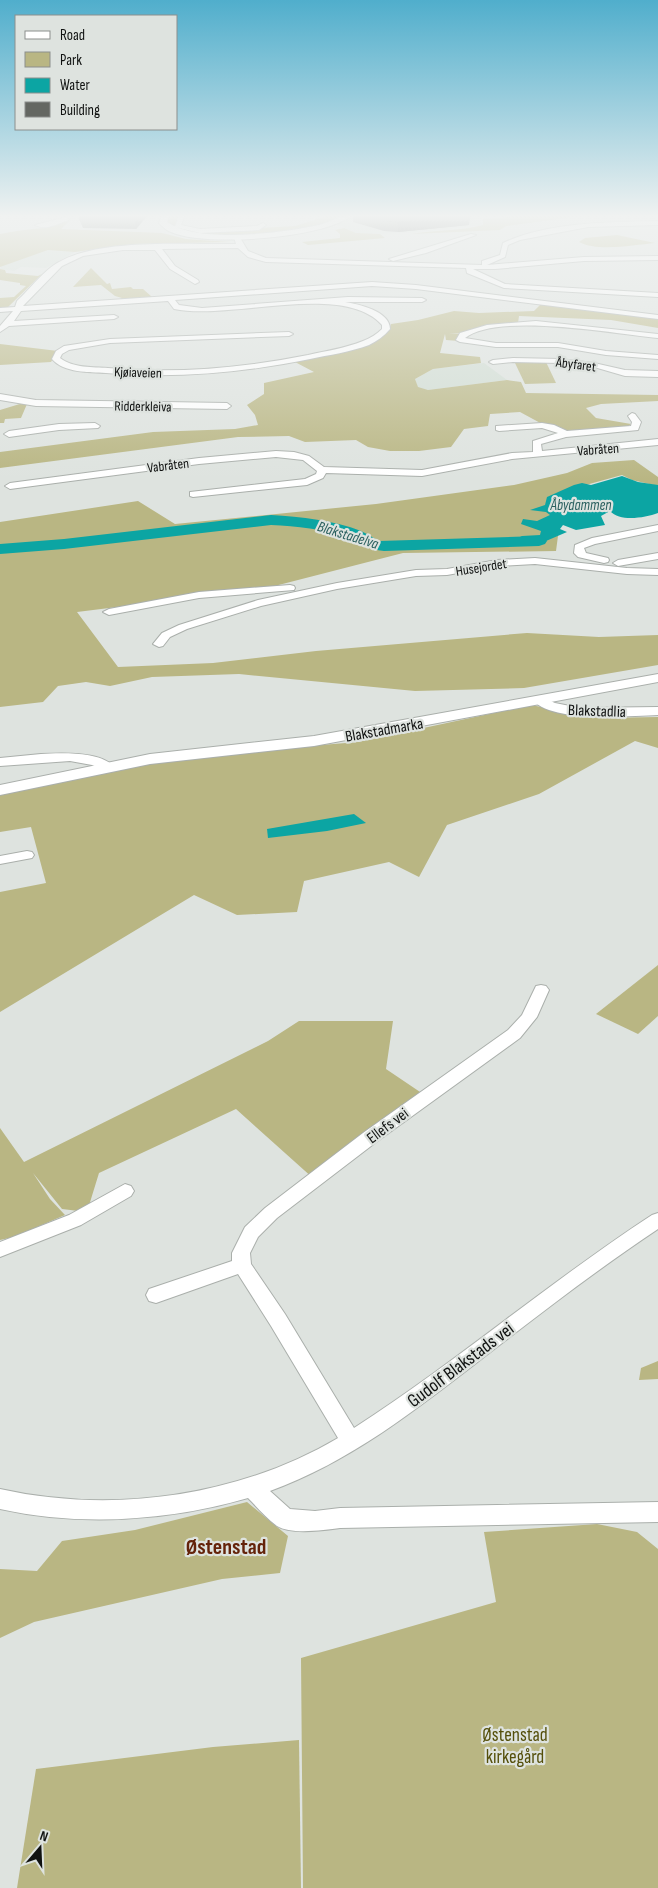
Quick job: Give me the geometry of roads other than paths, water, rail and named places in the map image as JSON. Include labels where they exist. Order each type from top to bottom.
[{"type":"main road","name":"Blakstadmarka","points":[[0,790],[108,767],[177,755],[314,741],[658,678]]},
{"type":"street","points":[[0,330],[16,315],[21,303]]},
{"type":"street","points":[[0,310],[85,303]]},
{"type":"street","name":"Kjøiaveien","points":[[173,303],[177,308],[202,310],[300,303]]},
{"type":"street","name":"Kjøiaveien","points":[[289,334],[110,341],[67,348],[59,353],[56,359],[64,364],[75,367],[129,372],[202,372],[244,369],[360,345],[375,338],[386,329],[386,325],[376,314],[341,303]]},
{"type":"street","points":[[546,303],[658,317]]},
{"type":"street","points":[[7,324],[114,316]]},
{"type":"street","name":"Åbyfaret","points":[[658,336],[555,331],[518,324],[483,328],[463,335],[460,340],[489,345],[558,346],[658,357]]},
{"type":"street","name":"Åbyfaret","points":[[555,331],[558,346]]},
{"type":"street","points":[[624,354],[633,334]]},
{"type":"street","name":"Åbyfaret","points":[[493,362],[513,360],[560,361],[594,365],[625,373],[658,374]]},
{"type":"street","name":"Ridderkleiva","points":[[0,397],[58,410],[227,406]]},
{"type":"street","points":[[58,410],[59,427]]},
{"type":"street","name":"Vabråten","points":[[538,453],[536,443],[565,434],[635,428],[637,422],[632,416]]},
{"type":"street","name":"Vabråten","points":[[498,428],[545,425],[558,428],[565,434]]},
{"type":"street","name":"Ridderkleiva","points":[[9,434],[59,427],[95,426]]},
{"type":"street","name":"Vabråten","points":[[10,486],[199,461],[276,454],[306,458],[322,470],[422,473],[484,460],[658,442]]},
{"type":"street","name":"Vabråten","points":[[193,494],[307,482],[320,476],[322,470]]},
{"type":"street","name":"Husejordet","points":[[658,528],[592,541],[579,547],[579,552],[582,555],[605,560],[622,567],[658,556]]},
{"type":"street","points":[[605,560],[598,553],[601,548],[658,538]]},
{"type":"street","name":"Husejordet","points":[[159,644],[166,635],[174,631],[258,603],[337,586],[416,573],[440,573],[513,562],[550,562],[622,567],[658,572]]},
{"type":"street","name":"Husejordet","points":[[110,612],[199,595],[337,586]]},
{"type":"street","name":"Blakstadlia","points":[[538,700],[545,705],[568,711],[658,711]]},
{"type":"street","name":"Blakstadmarka","points":[[0,762],[67,758],[89,759],[108,767]]},
{"type":"street","points":[[0,860],[27,855]]},
{"type":"street","name":"Ellefs vei","points":[[242,1265],[241,1253],[251,1232],[272,1213],[369,1138],[514,1034],[529,1017],[541,990]]},
{"type":"street","points":[[0,1250],[75,1220],[125,1191]]},
{"type":"street","name":"Gudolf Blakstads vei","points":[[0,1499],[48,1507],[119,1509],[186,1503],[251,1487],[315,1461],[351,1442],[405,1406],[514,1322],[658,1220]]},
{"type":"street","points":[[156,1295],[242,1265],[278,1320],[351,1442]]},
{"type":"street","points":[[251,1487],[285,1519],[315,1521],[350,1518],[658,1512]]},
{"type":"water","name":"Åbydammen","points":[[622,476],[638,482],[658,485],[658,513],[626,518],[610,511],[601,516],[605,525],[576,530],[563,525],[560,529],[567,532],[546,541],[517,545],[503,542],[512,541],[522,536],[540,535],[541,531],[521,524],[523,519],[537,521],[550,515],[546,512],[530,510],[545,505],[547,497],[574,485],[582,483],[591,485]]},
{"type":"water","points":[[354,814],[366,823],[327,831],[268,838],[267,829]]},
{"type":"waterway","name":"Blakstadelva","points":[[0,549],[64,544],[271,520],[303,523],[354,534],[369,543],[384,547],[438,543],[539,541]]},
{"type":"district","name":"Østenstad","points":[[226,1546]]},
{"type":"park label","name":"Østenstad kirkegård","points":[[515,1745]]}]
